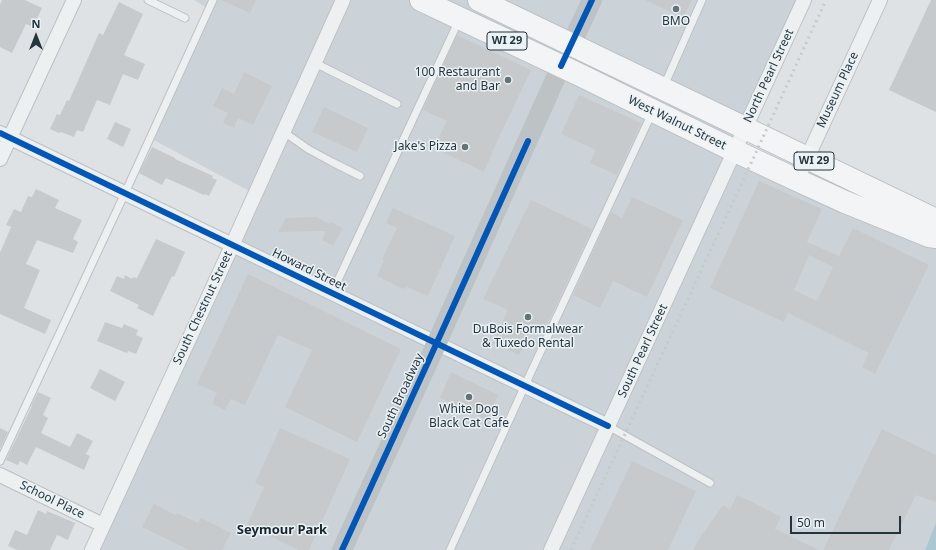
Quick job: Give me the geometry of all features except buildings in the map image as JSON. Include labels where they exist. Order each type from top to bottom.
[{"type":"main road","name":"West Walnut Street","points":[[421,0],[561,66],[734,152],[845,202],[928,236],[936,237]]},
{"type":"main road","name":"West Walnut Street","points":[[478,0],[572,44],[745,129],[808,157],[936,220]]},
{"type":"street","points":[[0,159],[5,135],[74,0]]},
{"type":"street","name":"South Chestnut Street","points":[[92,550],[344,0]]},
{"type":"street","name":"South Broadway","points":[[342,550],[437,344],[592,0]]},
{"type":"street","name":"North Pearl Street","points":[[734,152],[804,0]]},
{"type":"street","name":"Museum Place","points":[[797,180],[880,0]]},
{"type":"street","name":"Howard Street","points":[[5,135],[608,426]]},
{"type":"street","name":"South Pearl Street","points":[[551,550],[734,152]]},
{"type":"street","name":"School Place","points":[[0,475],[103,525]]},
{"type":"lane","points":[[148,0],[185,18]]},
{"type":"lane","points":[[0,461],[213,0]]},
{"type":"lane","points":[[663,88],[702,0]]},
{"type":"lane","points":[[332,293],[460,18]]},
{"type":"lane","points":[[315,63],[397,104]]},
{"type":"lane","points":[[450,550],[653,111]]},
{"type":"lane","points":[[284,132],[308,149],[360,176]]},
{"type":"lane","points":[[608,426],[710,483]]},
{"type":"shaded area","points":[[194,0],[804,0],[735,151],[936,237],[936,522],[925,550],[92,550],[255,194],[150,138],[209,9]]},
{"type":"water","points":[[936,522],[936,550],[925,550]]},
{"type":"railway","points":[[571,550],[826,0]]},
{"type":"cycle path","points":[[561,66],[592,0]]},
{"type":"cycle path","points":[[0,133],[608,426]]},
{"type":"cycle path","points":[[342,550],[528,141]]},
{"type":"place","name":"BMO","points":[[676,9]]},
{"type":"place","name":"100 Restaurant and Bar","points":[[508,80]]},
{"type":"place","name":"Jake's Pizza","points":[[465,147]]},
{"type":"place","name":"DuBois Formalwear & Tuxedo Rental","points":[[528,317]]},
{"type":"place","name":"White Dog Black Cat Cafe","points":[[469,397]]},
{"type":"district","name":"Seymour Park","points":[[282,530]]}]
